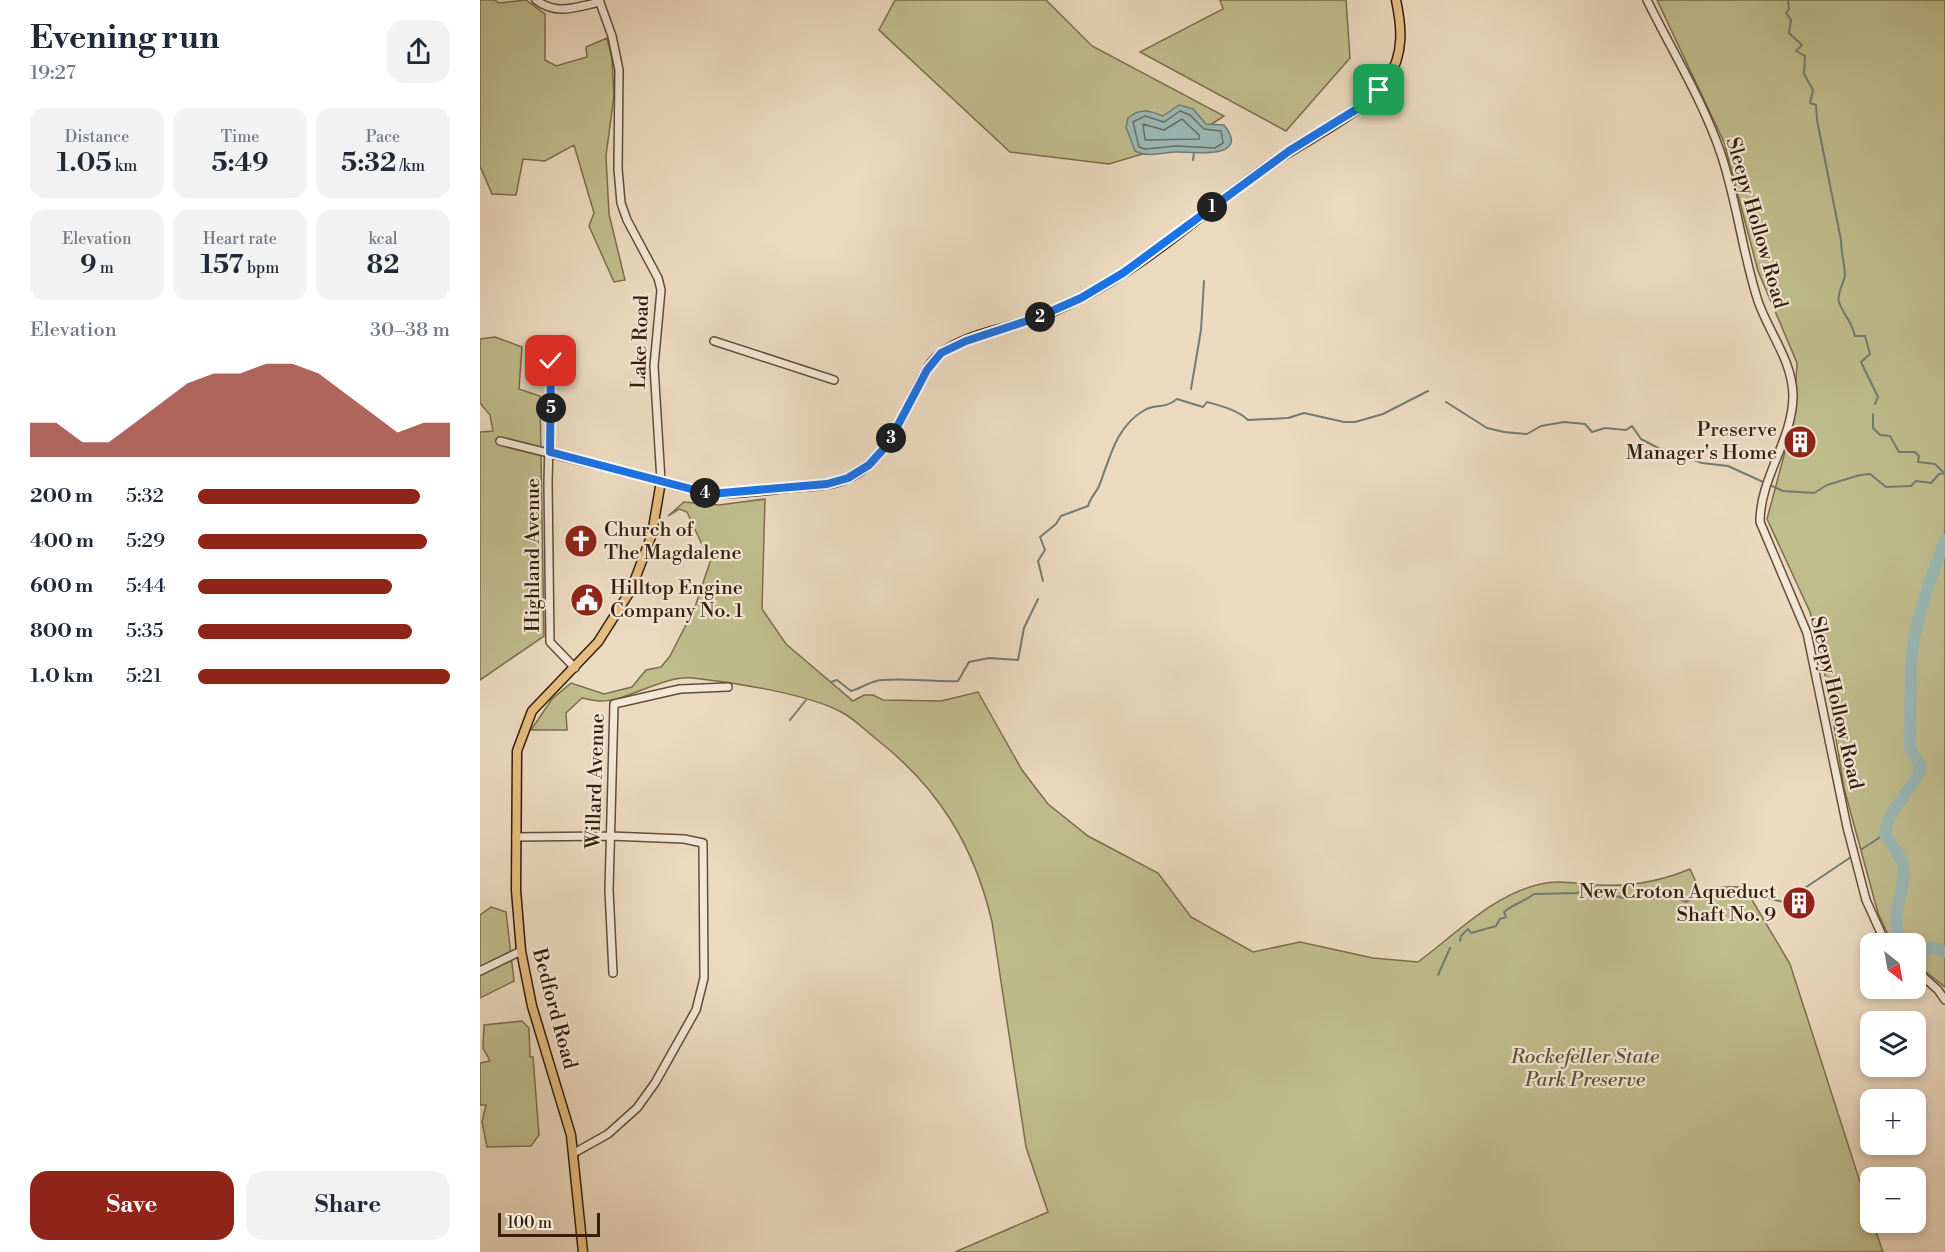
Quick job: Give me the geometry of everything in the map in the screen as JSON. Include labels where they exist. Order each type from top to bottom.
[{"type":"main road","points":[[661,481],[690,491],[722,495],[827,484],[848,478],[869,465],[888,444],[927,370],[941,353],[966,341],[1036,318],[1081,298],[1123,273],[1289,151],[1365,104],[1379,90],[1397,60],[1401,41],[1401,23],[1396,0]]},
{"type":"main road","name":"Bedford Road","points":[[583,1252],[574,1153],[561,1095],[532,1006],[521,951],[516,890],[515,770],[520,738],[532,711],[574,668],[610,625],[631,590],[652,534],[661,481]]},
{"type":"street","points":[[536,0],[548,9],[555,10],[599,1]]},
{"type":"street","name":"Sleepy Hollow Road","points":[[1647,0],[1715,137],[1759,304],[1790,375],[1793,399],[1790,416],[1760,508],[1762,530],[1807,633],[1847,827],[1866,900],[1880,933]]},
{"type":"street","name":"Lake Road","points":[[599,1],[612,36],[619,70],[618,169],[621,203],[627,220],[658,278],[661,290],[654,366],[661,481]]},
{"type":"street","points":[[714,341],[834,380]]},
{"type":"street","name":"Highland Avenue","points":[[551,361],[548,483],[550,642],[574,668]]},
{"type":"street","points":[[500,441],[661,481]]},
{"type":"street","name":"Willard Avenue","points":[[613,973],[609,890],[614,704],[680,689],[728,687]]},
{"type":"street","points":[[516,837],[610,836],[684,839],[703,843],[704,978],[696,1011],[655,1083],[637,1108],[608,1134],[574,1153]]},
{"type":"street","points":[[480,971],[521,951]]},
{"type":"street","points":[[1926,979],[1945,1000]]},
{"type":"green space","points":[[480,0],[495,0],[499,3],[526,0],[545,14],[545,60],[556,66],[587,57],[586,47],[607,38],[612,59],[614,95],[606,156],[609,214],[625,280],[614,282],[589,226],[594,213],[574,145],[545,161],[523,159],[516,195],[492,194],[480,166]]},
{"type":"green space","points":[[895,0],[1046,0],[1092,46],[1224,116],[1186,141],[1109,164],[1010,152],[879,30]]},
{"type":"green space","points":[[1220,0],[1346,0],[1350,58],[1286,131],[1140,52],[1223,9]]},
{"type":"green space","points":[[1657,0],[1945,0],[1945,987],[1926,972],[1926,933],[1887,933],[1878,913],[1844,788],[1827,683],[1810,612],[1767,519],[1794,418],[1797,363],[1758,271],[1724,142]]},
{"type":"green space","points":[[495,337],[522,347],[519,389],[540,396],[544,636],[480,680],[480,432],[493,431],[490,415],[480,403],[480,339]]},
{"type":"green space","name":"Rockefeller State Park Preserve","points":[[765,499],[762,609],[786,644],[853,701],[864,695],[873,695],[883,700],[941,701],[978,692],[1022,770],[1048,804],[1088,836],[1158,873],[1191,917],[1253,952],[1300,942],[1373,958],[1418,962],[1491,906],[1507,896],[1541,884],[1556,882],[1593,885],[1635,884],[1668,877],[1690,869],[1701,893],[1722,887],[1745,888],[1790,964],[1860,1182],[1860,1233],[1876,1233],[1883,1252],[955,1252],[1048,1212],[1026,1147],[992,922],[975,868],[964,843],[935,797],[897,757],[843,713],[811,700],[748,686],[693,678],[669,680],[610,700],[598,701],[582,698],[566,713],[567,730],[531,730],[552,699],[571,683],[604,694],[632,687],[646,670],[661,667],[670,656],[695,607],[710,562],[687,512],[679,509],[668,516],[684,502],[719,505]]},
{"type":"green space","points":[[491,907],[506,912],[514,981],[480,998],[480,915]]},
{"type":"green space","points":[[522,1021],[529,1028],[539,1135],[531,1146],[487,1147],[482,1122],[486,1105],[480,1105],[480,1063],[490,1061],[483,1048],[484,1025]]},
{"type":"water","points":[[1179,105],[1193,109],[1206,124],[1224,125],[1231,136],[1231,144],[1226,149],[1206,153],[1150,154],[1135,151],[1126,127],[1128,118],[1142,111],[1163,116]]},
{"type":"waterway","points":[[1788,0],[1789,9],[1786,13],[1791,20],[1789,33],[1802,45],[1796,51],[1805,56],[1804,74],[1813,90],[1810,103],[1816,105],[1841,240],[1845,274],[1839,302],[1855,336],[1865,336],[1870,354],[1861,362],[1878,397],[1875,404]]},
{"type":"waterway","points":[[1193,160],[1194,153]]},
{"type":"waterway","points":[[1191,389],[1201,330],[1204,281]]},
{"type":"waterway","points":[[1043,581],[1038,561],[1045,550],[1040,537],[1056,524],[1061,516],[1088,506],[1099,486],[1120,435],[1134,418],[1151,407],[1168,404],[1177,399],[1203,407],[1207,402],[1218,405],[1248,420],[1288,418],[1304,413],[1344,422],[1355,422],[1383,414],[1428,391]]},
{"type":"waterway","points":[[1446,402],[1487,428],[1504,432],[1527,434],[1541,426],[1564,422],[1585,424],[1592,432],[1605,428],[1626,430],[1632,426],[1641,439],[1664,451],[1670,451],[1702,463],[1728,466],[1783,491],[1814,493],[1827,485],[1870,474],[1886,487],[1911,486],[1916,481],[1931,483],[1939,474],[1945,473]]},
{"type":"waterway","points":[[1873,414],[1873,428],[1880,435],[1890,436],[1899,452],[1915,452],[1919,456],[1918,462],[1935,464],[1943,472]]},
{"type":"waterway","points":[[1899,933],[1897,914],[1904,872],[1897,851],[1885,834],[1891,815],[1912,785],[1921,767],[1910,748],[1911,663],[1914,638],[1925,595],[1945,540]]},
{"type":"waterway","points":[[831,682],[837,680],[851,691],[882,680],[958,681],[969,662],[989,658],[1018,660],[1024,628],[1038,599]]},
{"type":"waterway","points":[[790,720],[806,700]]},
{"type":"waterway","points":[[1862,849],[1885,834]]},
{"type":"waterway","points":[[1460,941],[1461,936],[1468,929],[1471,933],[1496,926],[1500,919],[1506,917],[1504,912],[1534,894],[1577,893],[1587,889],[1624,898],[1665,892],[1686,902],[1700,894],[1724,889],[1784,902],[1851,857]]},
{"type":"waterway","points":[[1926,950],[1933,947],[1945,952]]},
{"type":"waterway","points":[[1438,975],[1450,948]]},
{"type":"place","name":"Preserve Manager's Home","points":[[1800,442]]},
{"type":"place","name":"Church of The Magdalene","points":[[581,541]]},
{"type":"place","name":"Hilltop Engine Company No. 1","points":[[587,600]]},
{"type":"place","name":"New Croton Aqueduct Shaft No. 9","points":[[1799,903]]},
{"type":"route","points":[[551,361],[550,452],[661,481],[690,491],[710,494],[764,491],[842,481],[858,474],[880,455],[927,370],[941,353],[985,333],[1056,310],[1123,273],[1254,175],[1365,104],[1379,90]]}]
